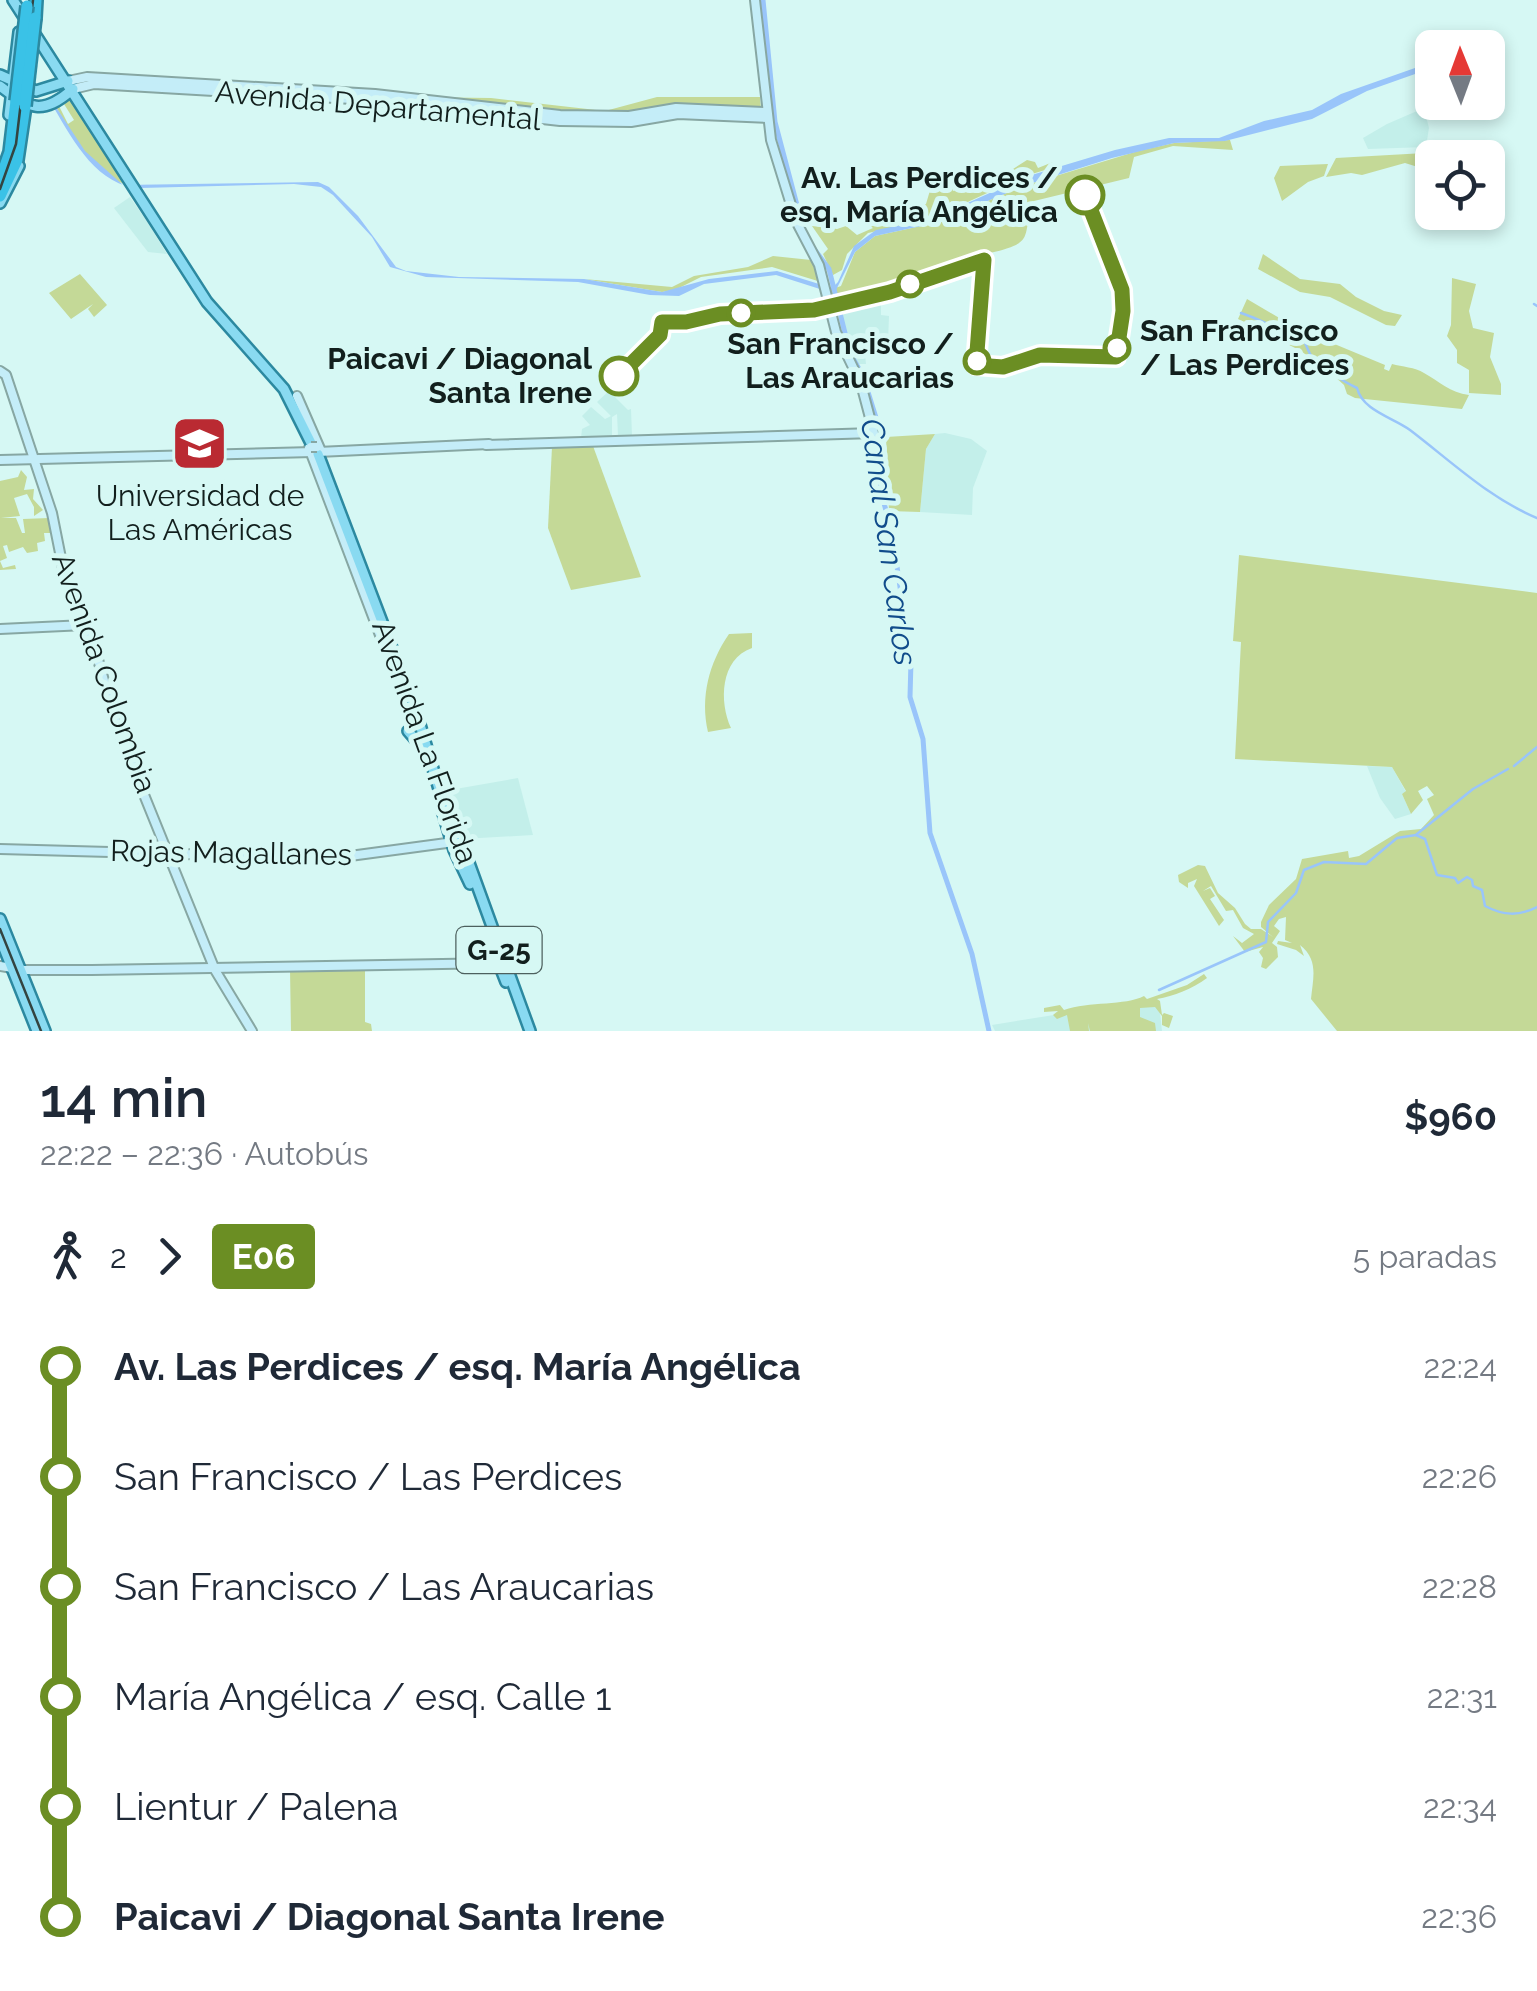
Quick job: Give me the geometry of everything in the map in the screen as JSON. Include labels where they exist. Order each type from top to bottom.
[{"type":"highway","points":[[0,201],[14,170],[24,104],[29,12]]},
{"type":"highway","points":[[0,176],[24,104]]},
{"type":"main road","points":[[0,460],[874,433],[863,389],[837,334],[818,260],[796,222],[761,115],[755,0]]},
{"type":"main road","points":[[0,201],[20,163],[24,104],[8,74],[29,12]]},
{"type":"main road","name":"G-25","points":[[29,12],[41,54],[67,88]]},
{"type":"main road","name":"G-25","points":[[29,12],[67,88]]},
{"type":"main road","points":[[0,176],[41,54]]},
{"type":"main road","points":[[8,74],[30,90]]},
{"type":"main road","name":"Avenida Departamental","points":[[24,104],[51,106],[67,88],[87,77],[370,100],[560,121],[627,122],[678,114],[761,115]]},
{"type":"main road","name":"Avenida Departamental","points":[[151,84],[370,94],[563,115],[628,116],[676,108],[761,115]]},
{"type":"main road","name":"Avenida Departamental","points":[[30,90],[67,88]]},
{"type":"main road","name":"Avenida La Florida","points":[[67,88],[92,119],[189,280],[224,324],[276,375],[297,404],[341,514],[382,643]]},
{"type":"main road","name":"Avenida La Florida","points":[[67,88],[224,324]]},
{"type":"main road","points":[[298,96],[307,106]]},
{"type":"main road","points":[[92,119],[103,130]]},
{"type":"main road","points":[[134,188],[146,214]]},
{"type":"main road","points":[[189,280],[206,312]]},
{"type":"main road","points":[[224,324],[245,354]]},
{"type":"main road","name":"Avenida Colombia","points":[[3,373],[52,513],[64,573],[96,651],[119,733],[215,971],[254,1031]]},
{"type":"main road","points":[[276,375],[296,396]]},
{"type":"main road","points":[[276,375],[285,400]]},
{"type":"main road","name":"Avenida La Florida","points":[[296,396],[402,680],[417,736],[449,824],[528,1031]]},
{"type":"main road","name":"Avenida La Florida","points":[[285,400],[334,488]]},
{"type":"main road","name":"Avenida La Florida","points":[[315,449],[402,680]]},
{"type":"main road","points":[[334,488],[341,514]]},
{"type":"main road","points":[[374,603],[376,617]]},
{"type":"main road","points":[[0,630],[85,625]]},
{"type":"main road","points":[[382,643],[391,657]]},
{"type":"main road","name":"Rojas Magallanes","points":[[0,848],[333,858],[456,842]]},
{"type":"main road","points":[[0,918],[10,967]]},
{"type":"main road","points":[[0,938],[41,1031]]},
{"type":"main road","points":[[10,967],[501,963]]},
{"type":"main road","points":[[414,964],[414,975]]},
{"type":"shaded area","points":[[1415,112],[1415,120],[1427,120],[1427,140],[1415,140],[1415,147],[1368,149],[1363,138]]},
{"type":"shaded area","points":[[130,197],[167,254],[148,252],[114,208]]},
{"type":"shaded area","points":[[881,299],[881,315],[889,316],[888,342],[878,342],[877,355],[865,355],[866,364],[859,364],[851,354],[839,307]]},
{"type":"shaded area","points":[[609,391],[631,409],[632,436],[618,436],[617,414],[612,417],[612,437],[581,438],[582,429],[590,425],[582,416],[591,407],[605,419],[611,416],[597,402]]},
{"type":"shaded area","points":[[935,434],[971,439],[987,451],[973,488],[972,515],[920,512],[926,449]]},
{"type":"shaded area","points":[[1367,766],[1392,767],[1406,792],[1402,794],[1411,814],[1395,819],[1380,798]]},
{"type":"shaded area","points":[[518,778],[533,835],[462,839],[444,791]]},
{"type":"shaded area","points":[[1159,1003],[1162,1031],[995,1031],[992,1025],[1103,1007]]},
{"type":"green space","points":[[414,97],[491,98],[605,111],[657,97],[760,97],[761,110],[666,106],[637,113],[564,114]]},
{"type":"green space","points":[[70,100],[129,185],[106,174],[77,142],[56,107],[59,106],[68,124],[74,120],[64,104]]},
{"type":"green space","points":[[1230,140],[1233,150],[1173,146],[1134,157],[1129,178],[1034,201],[1025,236],[1015,245],[990,253],[986,250],[950,262],[951,268],[852,299],[835,298],[836,303],[829,305],[826,291],[841,286],[855,252],[875,236],[935,223],[1026,185],[1138,151],[1174,143]]},
{"type":"green space","points":[[1415,154],[1415,166],[1405,163],[1362,175],[1326,177],[1336,158]]},
{"type":"green space","points":[[1027,160],[1035,162],[1038,168],[1053,162],[1055,167],[1022,177],[931,219],[868,233],[847,254],[842,270],[833,275],[823,254],[828,249],[812,226],[846,226],[857,235],[873,228],[867,223],[873,216],[907,214],[926,204],[931,187],[941,187],[941,180],[950,181],[953,191],[1010,171]]},
{"type":"green space","points":[[1328,164],[1324,176],[1308,182],[1282,201],[1274,178],[1280,166]]},
{"type":"green space","points":[[1263,254],[1300,279],[1340,284],[1384,311],[1402,315],[1395,326],[1386,325],[1330,297],[1300,292],[1258,269]]},
{"type":"green space","points":[[773,256],[811,260],[816,263],[821,282],[772,267],[701,277],[662,292],[584,279],[672,287],[694,276],[748,267]]},
{"type":"green space","points":[[80,274],[107,305],[94,317],[88,309],[93,304],[71,319],[49,293]]},
{"type":"green space","points":[[1452,278],[1476,284],[1469,311],[1473,328],[1494,333],[1490,357],[1501,384],[1501,395],[1469,393],[1469,370],[1457,363],[1457,350],[1447,336],[1451,325]]},
{"type":"green space","points":[[1247,299],[1317,340],[1385,365],[1384,369],[1389,371],[1392,364],[1417,369],[1450,389],[1469,395],[1462,409],[1355,398],[1347,394],[1333,375],[1318,376],[1309,357],[1301,351],[1238,319]]},
{"type":"green space","points":[[935,434],[926,449],[920,512],[889,511],[886,437]]},
{"type":"green space","points":[[593,446],[641,577],[571,590],[548,528],[552,447]]},
{"type":"green space","points":[[21,470],[27,477],[24,490],[34,489],[33,499],[43,510],[34,516],[27,494],[14,498],[20,516],[1,518],[16,518],[25,533],[23,519],[49,518],[52,533],[44,533],[45,541],[37,543],[38,551],[27,553],[23,547],[9,552],[7,545],[3,546],[7,558],[0,561],[0,481],[18,477]]},
{"type":"green space","points":[[1239,555],[1537,593],[1537,1031],[1337,1031],[1311,999],[1313,970],[1306,951],[1300,945],[1304,956],[1277,944],[1292,943],[1285,940],[1286,917],[1274,926],[1280,931],[1272,943],[1277,947],[1278,957],[1266,969],[1261,967],[1263,958],[1259,952],[1263,947],[1245,952],[1233,936],[1242,943],[1254,934],[1243,928],[1233,910],[1226,911],[1211,886],[1203,891],[1210,888],[1215,896],[1210,899],[1224,920],[1219,926],[1194,886],[1197,879],[1188,883],[1188,888],[1179,882],[1178,875],[1198,865],[1205,866],[1218,893],[1235,908],[1245,924],[1273,937],[1261,927],[1261,922],[1269,905],[1296,879],[1302,859],[1348,851],[1349,858],[1359,856],[1400,831],[1421,829],[1434,815],[1427,799],[1434,795],[1427,786],[1418,791],[1423,800],[1411,814],[1402,794],[1406,791],[1392,767],[1235,759],[1241,642],[1233,641]]},
{"type":"green space","points":[[752,633],[752,648],[734,661],[725,682],[725,706],[731,728],[708,732],[706,693],[716,657],[729,634]]},
{"type":"green space","points":[[290,969],[365,969],[365,1022],[371,1024],[372,1031],[291,1031]]},
{"type":"green space","points":[[1204,974],[1207,978],[1195,985],[1157,999],[1162,1015],[1173,1016],[1169,1028],[1162,1025],[1162,1016],[1155,1007],[1140,1008],[1140,1017],[1155,1023],[1156,1031],[1090,1031],[1088,1023],[1089,1031],[1070,1031],[1067,1015],[1057,1019],[1053,1015],[1058,1011],[1044,1012],[1044,1008],[1060,1005],[1064,1010],[1144,996],[1147,999],[1187,985]]},
{"type":"water","points":[[1415,68],[1415,74],[1367,91],[1312,119],[1225,141],[1174,143],[1112,158],[1026,185],[935,223],[875,236],[855,252],[836,290],[823,290],[776,275],[704,284],[679,296],[578,282],[426,277],[390,267],[372,237],[321,187],[294,184],[141,188],[124,185],[318,182],[329,187],[358,216],[396,267],[406,271],[459,277],[584,279],[662,292],[709,279],[777,271],[832,288],[854,246],[876,230],[932,219],[1025,177],[1115,150],[1169,138],[1219,138],[1264,121],[1312,110],[1341,94]]},
{"type":"water","points":[[54,108],[85,151],[122,184],[89,160]]},
{"type":"waterway","name":"Canal San Carlos","points":[[763,0],[775,122],[803,228]]},
{"type":"waterway","name":"Canal San Carlos","points":[[812,246],[829,269],[850,353],[863,376],[877,421],[881,492],[892,533],[911,661],[910,697],[923,739],[930,833],[972,954],[989,1031]]},
{"type":"waterway","points":[[1241,313],[1305,343],[1312,357],[1357,388],[1372,408],[1410,430],[1487,490],[1537,518]]},
{"type":"waterway","points":[[1514,766],[1537,747]]},
{"type":"waterway","points":[[1417,834],[1473,789],[1508,769]]},
{"type":"waterway","points":[[1416,835],[1425,839],[1437,875],[1455,878],[1458,883],[1467,877],[1472,880],[1473,886],[1482,890],[1485,906],[1511,914],[1537,907]]},
{"type":"waterway","points":[[1159,990],[1266,942],[1268,922],[1296,893],[1304,870],[1324,862],[1366,864],[1397,838],[1416,835]]},
{"type":"railway","points":[[0,189],[16,144],[33,0]]},
{"type":"railway","points":[[0,929],[41,1031]]},
{"type":"bus line","name":"E06","points":[[619,376],[660,335],[662,322],[686,322],[720,314],[814,310],[890,292],[984,260],[976,365],[1003,367],[1040,355],[1116,357],[1122,290],[1085,195]]},
{"type":"place","name":"Av. Las Perdices / esq. María Angélica","points":[[1085,195]]},
{"type":"place","name":"San Francisco / Las Perdices","points":[[1117,348]]},
{"type":"place","name":"San Francisco / Las Araucarias","points":[[977,361]]},
{"type":"place","name":"Paicavi / Diagonal Santa Irene","points":[[619,376]]},
{"type":"place","name":"Universidad de Las Américas","points":[[200,443]]}]
